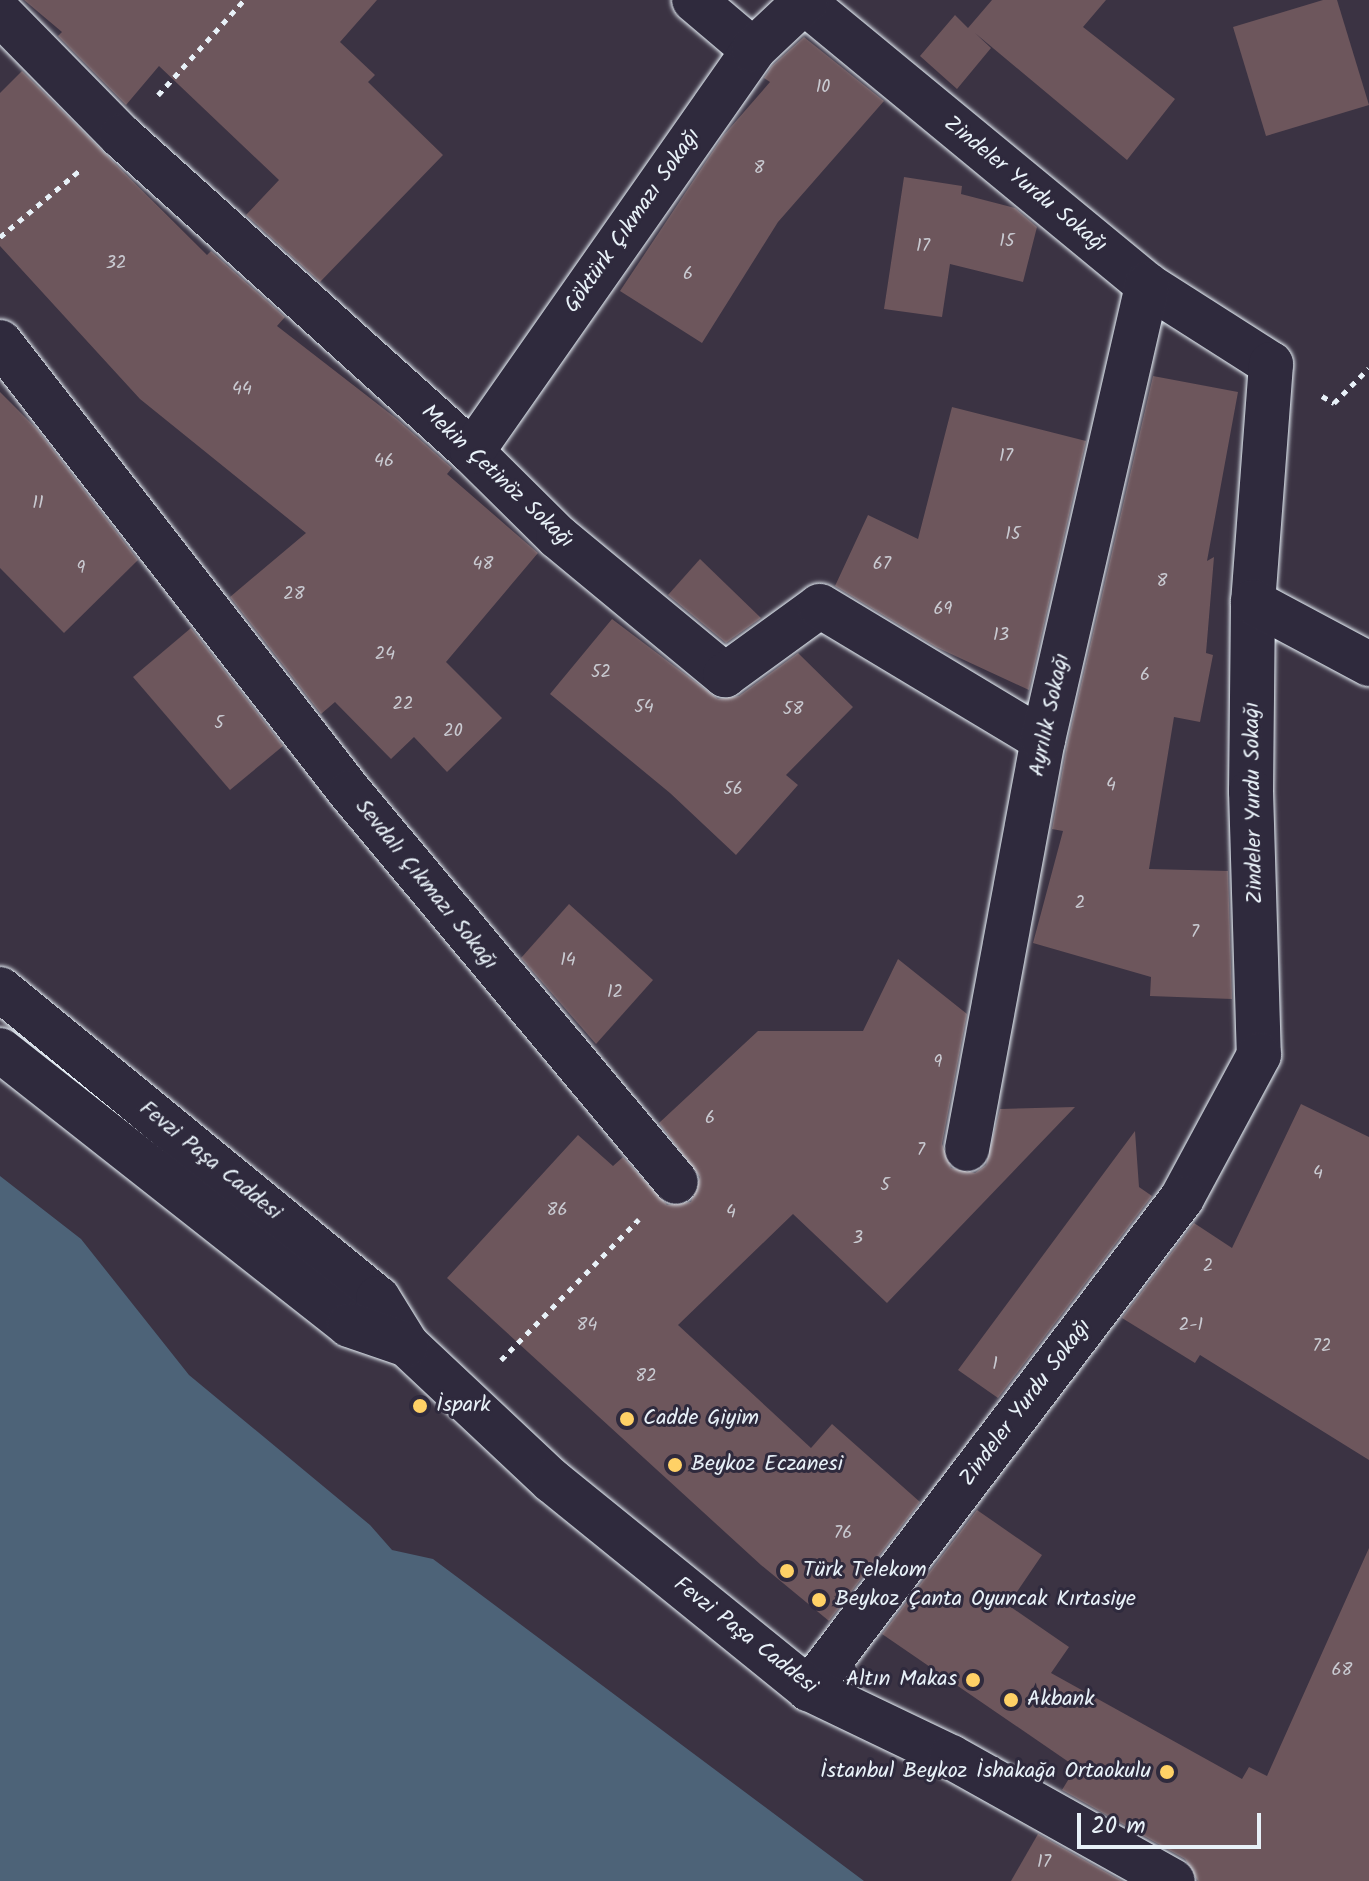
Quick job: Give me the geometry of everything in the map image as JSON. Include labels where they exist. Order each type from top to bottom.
[{"type":"street","points":[[694,0],[753,50]]},
{"type":"street","name":"Göktürk Çıkmazı Sokağı","points":[[472,452],[753,50],[805,1]]},
{"type":"street","name":"Zindeler Yurdu Sokağı","points":[[805,1],[1147,285],[1271,364],[1253,602],[1259,1055],[1182,1198],[809,1689]]},
{"type":"street","name":"Mekin Çetinöz Sokağı","points":[[0,13],[121,136],[472,452],[558,537],[725,675],[820,606],[1043,740]]},
{"type":"street","name":"Ayrılık Sokağı","points":[[967,1149],[1043,740],[1147,285]]},
{"type":"street","name":"Sevdalı Çıkmazı Sokağı","points":[[0,342],[350,792],[676,1182]]},
{"type":"street","points":[[1253,602],[1369,664]]},
{"type":"street","name":"Fevzi Paşa Caddesi","points":[[0,989],[378,1298],[407,1345],[552,1481],[809,1689],[951,1757],[1173,1881]]},
{"type":"street","name":"Fevzi Paşa Caddesi","points":[[0,1050],[349,1325],[407,1345]]},
{"type":"path","points":[[464,1398],[676,1182]]},
{"type":"water","points":[[0,1176],[81,1239],[189,1375],[370,1525],[392,1550],[433,1559],[864,1881],[0,1881]]},
{"type":"building","points":[[24,0],[377,0],[340,42],[375,75],[368,82],[443,155],[320,282],[246,215],[279,180],[159,66],[126,105],[58,36],[62,32]]},
{"type":"building","points":[[992,0],[1106,0],[1083,27],[1175,99],[1127,160],[975,33],[991,48],[957,89],[920,56],[955,15],[968,28]]},
{"type":"building","points":[[1323,0],[1337,0],[1369,105],[1266,136],[1233,27]]},
{"type":"building","points":[[804,37],[884,101],[778,222],[702,343],[620,291],[723,136],[770,82],[764,78],[772,66]]},
{"type":"building","points":[[22,71],[207,255],[211,251],[285,317],[277,326],[397,419],[452,468],[447,474],[538,553],[446,662],[502,718],[447,772],[414,737],[391,759],[335,702],[321,714],[230,597],[306,533],[140,399],[0,246],[0,93]]},
{"type":"building","points":[[904,177],[962,186],[961,194],[1015,208],[1037,227],[1023,282],[950,264],[942,317],[884,309]]},
{"type":"building","points":[[1153,376],[1238,392],[1207,561],[1214,557],[1206,653],[1213,655],[1200,722],[1174,717],[1149,869],[1228,871],[1232,999],[1150,996],[1151,977],[1033,943],[1063,831],[1052,829],[1067,745]]},
{"type":"building","points":[[0,392],[36,428],[138,560],[64,633],[0,568]]},
{"type":"building","points":[[952,407],[1086,441],[1029,690],[936,647],[835,586],[868,515],[918,539]]},
{"type":"building","points":[[700,559],[761,618],[726,643],[668,595]]},
{"type":"building","points":[[612,619],[718,699],[739,696],[798,653],[853,707],[786,775],[798,785],[736,855],[670,793],[550,694]]},
{"type":"building","points":[[191,628],[283,746],[230,790],[133,677]]},
{"type":"building","points":[[569,904],[653,980],[596,1044],[521,958]]},
{"type":"building","points":[[898,959],[967,1014],[942,1144],[951,1168],[975,1173],[986,1165],[1000,1109],[1075,1107],[887,1303],[793,1214],[678,1325],[811,1448],[832,1424],[920,1502],[829,1621],[761,1565],[447,1278],[578,1135],[613,1166],[623,1157],[667,1205],[691,1202],[700,1177],[659,1123],[758,1031],[863,1031]]},
{"type":"building","points":[[1301,1104],[1369,1137],[1369,1460],[1200,1355],[1195,1363],[1122,1318],[1194,1223],[1232,1248]]},
{"type":"building","points":[[1135,1131],[1139,1187],[1152,1196],[998,1398],[958,1370]]},
{"type":"building","points":[[977,1510],[1042,1555],[1008,1605],[1069,1647],[1051,1673],[1242,1779],[1249,1767],[1267,1776],[1369,1548],[1369,1881],[1198,1881],[1185,1859],[1062,1790],[1076,1767],[882,1634]]},
{"type":"building","points":[[1038,1834],[1122,1881],[1011,1881]]},
{"type":"place","name":"İspark","points":[[420,1406]]},
{"type":"place","name":"Cadde Giyim","points":[[627,1419]]},
{"type":"place","name":"Beykoz Eczanesi","points":[[675,1465]]},
{"type":"place","name":"Türk Telekom","points":[[787,1571]]},
{"type":"place","name":"Beykoz Çanta Oyuncak Kırtasiye","points":[[819,1600]]},
{"type":"place","name":"Altın Makas","points":[[973,1680]]},
{"type":"place","name":"Akbank","points":[[1011,1700]]},
{"type":"place","name":"İstanbul Beykoz İshakağa Ortaokulu","points":[[1167,1772]]}]
